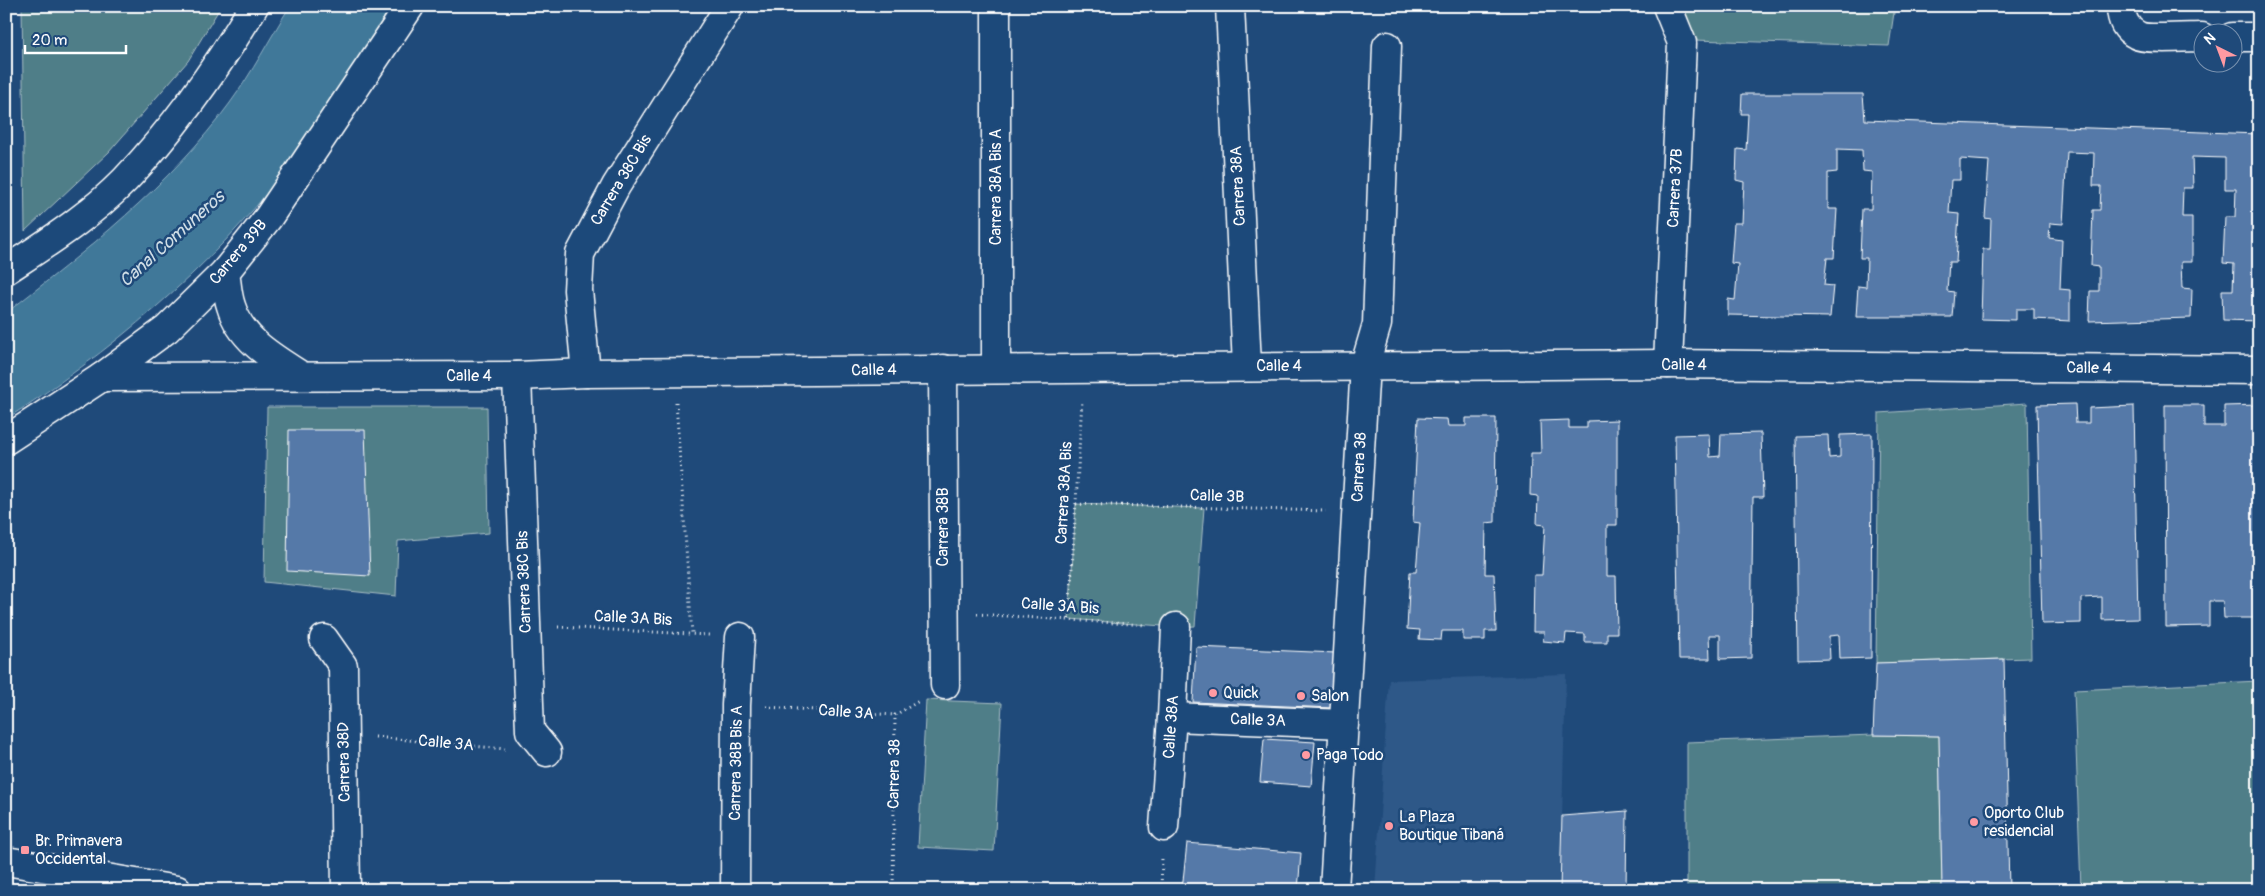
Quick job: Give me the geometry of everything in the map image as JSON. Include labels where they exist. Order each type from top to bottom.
[{"type":"street","points":[[6,270],[64,232],[124,181],[174,123],[224,55],[254,6]]},
{"type":"street","name":"Carrera 39B","points":[[6,440],[102,377],[167,329],[225,272],[268,218],[410,6]]},
{"type":"street","name":"Carrera 38A Bis A","points":[[996,6],[996,369]]},
{"type":"street","name":"Carrera 38A","points":[[1230,6],[1247,366]]},
{"type":"street","points":[[2121,6],[2121,15],[2126,27],[2138,36],[2192,37]]},
{"type":"street","name":"Carrera 38C Bis","points":[[586,373],[578,290],[580,254],[616,186],[729,7]]},
{"type":"street","name":"Carrera 37B","points":[[1668,364],[1682,44],[1669,10]]},
{"type":"street","points":[[2242,37],[2259,37]]},
{"type":"street","name":"Carrera 38","points":[[1334,890],[1364,365],[1377,324],[1387,46]]},
{"type":"street","points":[[225,272],[231,306],[241,328],[261,350],[300,375]]},
{"type":"street","name":"Calle 4","points":[[102,377],[300,375],[517,376],[586,373],[943,369],[1668,364],[2259,370]]},
{"type":"street","name":"Carrera 38B","points":[[943,369],[944,685]]},
{"type":"street","name":"Carrera 38C Bis","points":[[517,376],[530,731],[547,752]]},
{"type":"street","name":"Calle 38A","points":[[1164,827],[1176,627]]},
{"type":"street","name":"Carrera 38B Bis A","points":[[735,890],[736,705],[740,637]]},
{"type":"street","name":"Carrera 38D","points":[[324,640],[343,666],[346,890]]},
{"type":"street","name":"Calle 3A","points":[[1172,717],[1344,724]]},
{"type":"street","points":[[6,861],[177,890]]},
{"type":"path","name":"Carrera 38A Bis","points":[[1070,619],[1084,368]]},
{"type":"path","points":[[674,372],[692,634]]},
{"type":"path","name":"Calle 3B","points":[[1076,504],[1356,512]]},
{"type":"path","name":"Calle 3A Bis","points":[[943,612],[1176,627]]},
{"type":"path","name":"Calle 3A Bis","points":[[526,625],[740,637]]},
{"type":"path","name":"Carrera 38","points":[[894,890],[895,716],[944,685]]},
{"type":"path","name":"Calle 3A","points":[[736,705],[895,716]]},
{"type":"path","name":"Calle 3A","points":[[344,735],[547,752]]},
{"type":"shaded area","points":[[1566,674],[1560,890],[1375,890],[1389,680]]},
{"type":"green space","points":[[22,6],[221,6],[188,61],[109,152],[25,231]]},
{"type":"green space","points":[[1684,6],[1895,6],[1889,46],[1693,40]]},
{"type":"green space","points":[[2027,403],[2031,658],[1876,663],[1879,413]]},
{"type":"green space","points":[[267,407],[487,407],[489,533],[398,541],[396,596],[264,582]]},
{"type":"green space","points":[[1076,504],[1204,508],[1195,626],[1176,627],[1069,619]]},
{"type":"green space","points":[[2259,681],[2259,890],[2081,890],[2074,690]]},
{"type":"green space","points":[[926,700],[1002,703],[994,851],[918,847]]},
{"type":"green space","points":[[1873,735],[1939,736],[1942,887],[1829,890],[1687,890],[1687,742]]},
{"type":"water","name":"Canal Comuneros","points":[[290,6],[391,6],[326,110],[284,171],[256,207],[225,241],[191,275],[119,338],[82,367],[6,419],[6,313],[126,216],[182,161],[207,133],[238,92]]},
{"type":"building","points":[[1742,94],[1863,94],[1865,120],[2259,134],[2259,321],[2223,320],[2222,290],[2233,290],[2234,264],[2223,263],[2225,217],[2235,217],[2236,189],[2225,189],[2225,158],[2192,157],[2193,188],[2183,188],[2182,217],[2192,217],[2192,262],[2181,262],[2182,288],[2192,289],[2191,318],[2089,321],[2090,291],[2099,291],[2099,267],[2091,266],[2093,210],[2100,210],[2101,186],[2093,186],[2094,153],[2067,152],[2063,224],[2050,223],[2049,238],[2062,240],[2060,289],[2070,290],[2070,321],[2034,319],[2034,309],[2016,309],[2016,320],[1981,319],[1983,249],[1990,249],[1991,219],[1985,218],[1989,161],[1960,159],[1960,180],[1951,180],[1949,213],[1959,214],[1956,262],[1949,262],[1947,291],[1954,292],[1952,317],[1856,317],[1858,286],[1866,287],[1867,258],[1860,258],[1862,209],[1871,209],[1872,172],[1863,171],[1862,150],[1837,149],[1837,172],[1828,173],[1828,209],[1837,209],[1834,258],[1827,258],[1824,285],[1833,286],[1830,317],[1728,315],[1728,299],[1735,300],[1738,264],[1731,263],[1734,223],[1742,223],[1744,182],[1736,180],[1737,149],[1746,150],[1748,114],[1741,114]]},
{"type":"building","points":[[2075,404],[2076,423],[2089,423],[2089,408],[2134,406],[2138,619],[2102,620],[2102,597],[2081,598],[2081,623],[2042,624],[2037,405]]},
{"type":"building","points":[[2165,405],[2204,405],[2204,426],[2224,426],[2224,406],[2259,405],[2259,618],[2224,618],[2223,601],[2209,601],[2209,626],[2166,627]]},
{"type":"building","points":[[1418,418],[1447,419],[1448,426],[1466,426],[1466,418],[1496,418],[1495,522],[1486,523],[1485,574],[1494,574],[1496,631],[1485,631],[1485,640],[1463,640],[1463,631],[1442,631],[1441,640],[1419,639],[1420,630],[1407,629],[1410,572],[1416,572],[1420,523],[1413,522]]},
{"type":"building","points":[[1569,420],[1569,428],[1587,428],[1587,421],[1617,420],[1617,525],[1607,525],[1607,576],[1616,576],[1617,633],[1607,633],[1607,642],[1585,642],[1585,634],[1566,633],[1565,643],[1543,641],[1544,632],[1533,632],[1534,575],[1542,575],[1545,525],[1537,524],[1538,496],[1530,495],[1531,453],[1541,453],[1540,421]]},
{"type":"building","points":[[289,430],[365,430],[370,576],[287,571]]},
{"type":"building","points":[[1761,433],[1763,497],[1753,497],[1751,658],[1720,659],[1720,635],[1709,635],[1710,659],[1679,659],[1675,435],[1709,434],[1710,457],[1720,456],[1721,434]]},
{"type":"building","points":[[1872,434],[1871,658],[1840,659],[1839,635],[1829,636],[1830,659],[1798,660],[1795,436],[1828,435],[1829,458],[1840,457],[1840,435]]},
{"type":"building","points":[[1196,647],[1336,653],[1333,708],[1193,702]]},
{"type":"building","name":"Oporto Club residencial","points":[[2004,659],[2009,890],[1829,890],[1942,887],[1939,736],[1873,735],[1876,663]]},
{"type":"building","points":[[1264,739],[1315,742],[1311,786],[1260,782]]},
{"type":"building","points":[[1627,811],[1626,890],[1560,890],[1562,816]]},
{"type":"building","points":[[1187,843],[1301,853],[1298,890],[1182,890]]},
{"type":"place","name":"Quick","points":[[1213,693]]},
{"type":"place","name":"Salon","points":[[1301,696]]},
{"type":"place","name":"Paga Todo","points":[[1306,755]]},
{"type":"place","name":"Oporto Club residencial","points":[[1974,822]]},
{"type":"place","name":"La Plaza Boutique Tibaná","points":[[1389,826]]},
{"type":"place","name":"Br. Primavera Occidental","points":[[25,850]]}]
